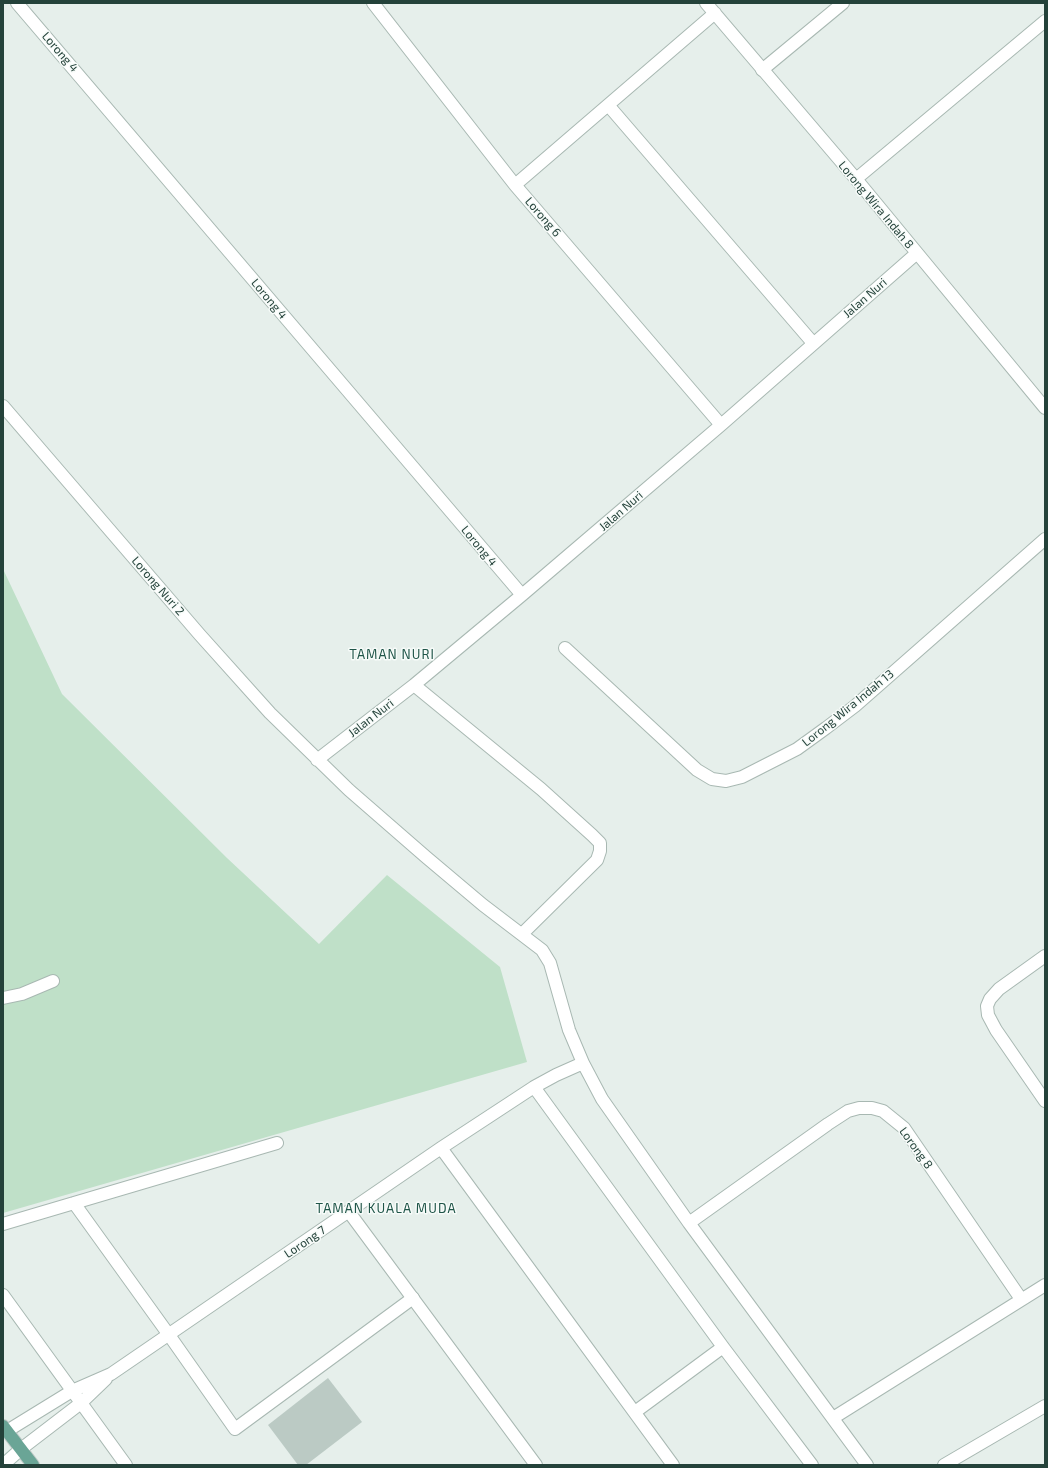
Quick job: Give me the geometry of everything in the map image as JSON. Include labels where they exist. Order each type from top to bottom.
[{"type":"main road","points":[[4,1430],[33,1465]]},
{"type":"street","name":"Lorong 4","points":[[17,3],[522,595]]},
{"type":"street","name":"Lorong 6","points":[[373,3],[515,185],[721,425]]},
{"type":"street","name":"Lorong Wira Indah 8","points":[[706,3],[1043,402]]},
{"type":"street","points":[[762,70],[842,3]]},
{"type":"street","points":[[515,185],[714,13]]},
{"type":"street","points":[[856,179],[1045,21]]},
{"type":"street","points":[[608,105],[813,344]]},
{"type":"street","name":"Jalan Nuri","points":[[317,760],[414,685],[522,595],[721,425],[917,253]]},
{"type":"street","name":"Lorong Nuri 2","points":[[3,406],[205,641],[270,713],[349,790],[483,905],[542,950],[550,963],[569,1030],[583,1063],[602,1099],[689,1223],[867,1465]]},
{"type":"street","name":"Lorong Wira Indah 13","points":[[565,648],[697,770],[712,779],[726,781],[742,777],[797,749],[855,706],[1045,539]]},
{"type":"street","points":[[414,685],[541,789],[600,843],[600,851],[597,860],[522,934]]},
{"type":"street","points":[[1045,956],[999,988],[990,999],[987,1006],[988,1015],[996,1030],[1045,1101]]},
{"type":"street","points":[[3,998],[22,994],[53,981]]},
{"type":"street","name":"Lorong 7","points":[[3,1465],[21,1449],[81,1403],[111,1374],[441,1148],[534,1087],[583,1063]]},
{"type":"street","points":[[534,1087],[723,1347],[812,1465]]},
{"type":"street","name":"Lorong 8","points":[[689,1223],[848,1111],[859,1108],[872,1108],[883,1111],[904,1128],[1021,1300]]},
{"type":"street","points":[[3,1224],[277,1143]]},
{"type":"street","points":[[441,1148],[673,1465]]},
{"type":"street","points":[[74,1203],[235,1429],[413,1298]]},
{"type":"street","points":[[349,1212],[536,1465]]},
{"type":"street","points":[[833,1418],[1045,1285]]},
{"type":"street","points":[[3,1295],[126,1465]]},
{"type":"street","points":[[635,1412],[723,1347]]},
{"type":"street","name":"Lorong 7","points":[[4,1430],[72,1391],[111,1374]]},
{"type":"street","points":[[944,1465],[1045,1406]]},
{"type":"green space","points":[[3,569],[62,694],[227,858],[319,944],[387,875],[500,967],[527,1062],[3,1213]]},
{"type":"building","points":[[328,1378],[362,1422],[306,1465],[298,1465],[268,1425]]},
{"type":"district","name":"TAMAN NURI","points":[[392,655]]},
{"type":"district","name":"TAMAN KUALA MUDA","points":[[386,1209]]}]
